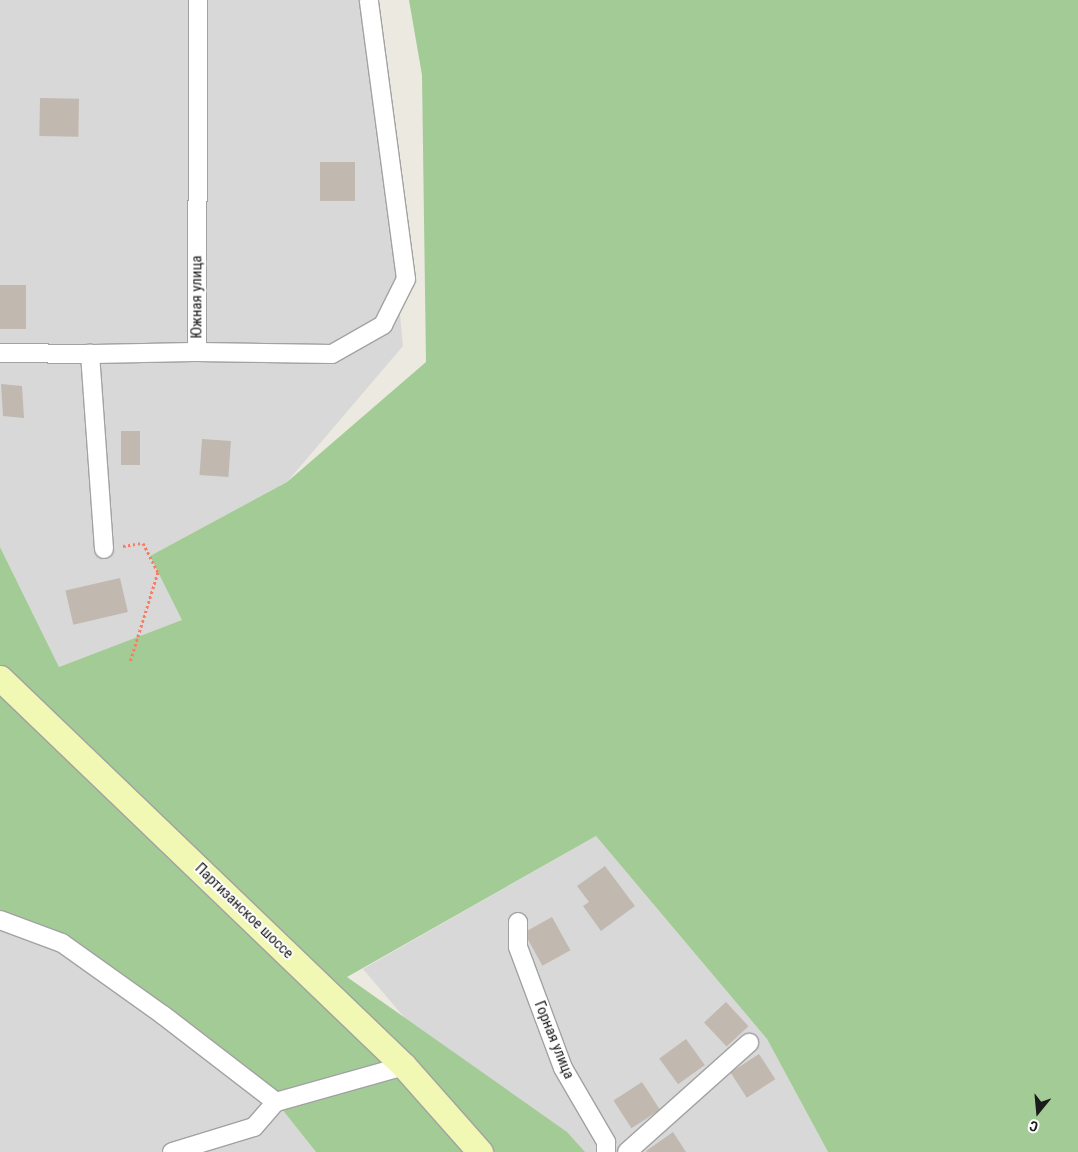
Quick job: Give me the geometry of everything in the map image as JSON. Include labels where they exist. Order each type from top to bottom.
[{"type":"main road","name":"Партизанское шоссе","points":[[0,678],[404,1066],[480,1152]]},
{"type":"street","name":"Южная улица","points":[[0,353],[197,352],[198,0]]},
{"type":"street","points":[[197,352],[332,354],[383,325],[406,279],[369,0]]},
{"type":"street","points":[[90,354],[104,549]]},
{"type":"street","points":[[0,920],[62,943],[163,1015],[276,1102]]},
{"type":"street","name":"Горная улица","points":[[518,922],[518,947],[563,1068],[606,1142],[606,1152]]},
{"type":"street","points":[[627,1152],[749,1042]]},
{"type":"street","points":[[172,1152],[254,1127],[276,1102],[404,1066]]},
{"type":"path","points":[[104,549],[142,543],[158,572],[130,662]]},
{"type":"shaded area","points":[[0,0],[369,0],[403,346],[287,482],[150,556],[183,620],[59,667],[0,547]]},
{"type":"shaded area","points":[[596,836],[767,1039],[828,1152],[519,1152],[363,969]]},
{"type":"shaded area","points":[[0,928],[127,978],[250,1069],[316,1152],[0,1152]]},
{"type":"green space","points":[[409,0],[1078,0],[1078,1152],[828,1152],[767,1039],[596,836],[347,977],[567,1132],[585,1152],[316,1152],[250,1069],[127,978],[0,928],[0,547],[59,667],[182,620],[150,556],[287,482],[426,362],[422,75]]},
{"type":"building","points":[[40,98],[79,99],[78,137],[39,136]]},
{"type":"building","points":[[320,162],[355,162],[355,201],[320,201]]},
{"type":"building","points":[[0,285],[26,285],[26,329],[0,329]]},
{"type":"building","points":[[1,384],[22,386],[24,418],[3,416]]},
{"type":"building","points":[[121,431],[140,431],[140,465],[121,465]]},
{"type":"building","points":[[202,439],[231,441],[228,477],[199,475]]},
{"type":"building","points":[[120,578],[128,612],[73,625],[65,591]]},
{"type":"building","points":[[605,866],[635,906],[601,931],[583,906],[589,902],[577,886]]},
{"type":"building","points":[[552,917],[570,950],[542,966],[524,933]]},
{"type":"building","points":[[726,1002],[749,1026],[727,1047],[704,1022]]},
{"type":"building","points":[[686,1039],[705,1065],[678,1084],[659,1058]]},
{"type":"building","points":[[759,1054],[775,1079],[747,1098],[730,1073]]},
{"type":"building","points":[[642,1082],[660,1110],[631,1128],[613,1101]]},
{"type":"building","points":[[673,1132],[686,1152],[646,1151]]}]
